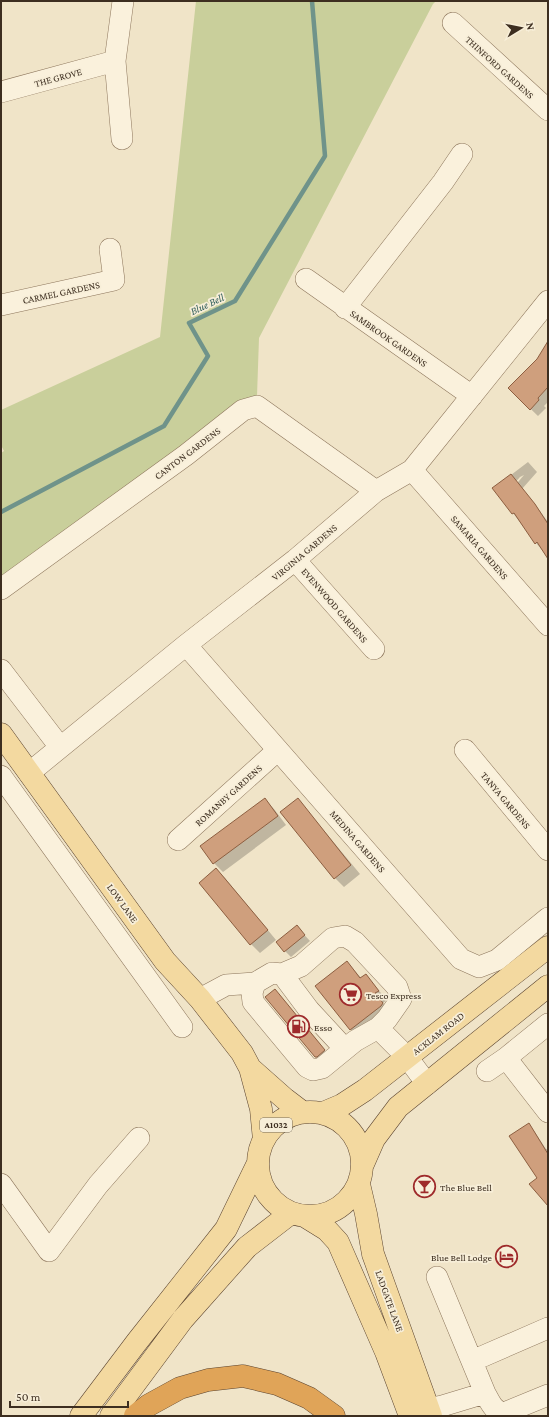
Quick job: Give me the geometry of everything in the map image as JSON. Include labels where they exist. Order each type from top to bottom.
[{"type":"highway","points":[[135,1416],[149,1405],[180,1388],[208,1380],[243,1376],[277,1384],[310,1398],[334,1416]]},
{"type":"main road","name":"LOW LANE","points":[[1,734],[165,962],[200,999],[242,1053],[250,1068],[261,1110],[264,1140]]},
{"type":"main road","name":"ACKLAM ROAD","points":[[313,1113],[342,1105],[365,1090],[548,946]]},
{"type":"main road","points":[[111,1416],[192,1308],[247,1247],[298,1215],[321,1215],[334,1211],[345,1203],[361,1174],[374,1139],[398,1107],[548,986]]},
{"type":"main road","name":"LOW LANE","points":[[250,1068],[285,1099],[313,1113]]},
{"type":"main road","points":[[313,1113],[339,1120],[352,1132],[360,1147],[361,1174]]},
{"type":"main road","name":"A1032","points":[[81,1416],[136,1343],[226,1229],[258,1163],[264,1140],[271,1130],[290,1116],[313,1113]]},
{"type":"main road","name":"A1032","points":[[258,1163],[260,1178],[267,1193],[278,1205],[327,1230],[338,1242],[386,1352],[420,1413]]},
{"type":"main road","name":"LADGATE LANE","points":[[361,1174],[373,1254],[420,1413]]},
{"type":"street","points":[[122,139],[115,61],[123,1]]},
{"type":"street","name":"THINFORD GARDENS","points":[[453,23],[548,110]]},
{"type":"street","name":"THE GROVE","points":[[1,92],[115,61]]},
{"type":"street","points":[[345,308],[443,182],[462,154]]},
{"type":"street","name":"CARMEL GARDENS","points":[[1,305],[114,280],[110,249]]},
{"type":"street","name":"SAMBROOK GARDENS","points":[[306,279],[345,308],[472,396]]},
{"type":"street","name":"VIRGINIA GARDENS","points":[[29,773],[186,645],[296,560],[376,491],[412,470],[548,301]]},
{"type":"street","name":"CANTON GARDENS","points":[[1,589],[186,455],[243,410],[257,406],[376,491]]},
{"type":"street","name":"SAMARIA GARDENS","points":[[412,470],[548,625]]},
{"type":"street","name":"EVENWOOD GARDENS","points":[[296,560],[374,649]]},
{"type":"street","name":"MEDINA GARDENS","points":[[186,645],[460,959],[479,966],[497,960],[548,918]]},
{"type":"street","points":[[1,670],[60,747]]},
{"type":"street","name":"ROMANBY GARDENS","points":[[178,840],[278,750]]},
{"type":"street","name":"TANYA GARDENS","points":[[465,750],[548,850]]},
{"type":"street","points":[[1,776],[143,975],[182,1027]]},
{"type":"street","points":[[200,999],[226,984],[255,983],[272,973],[282,974],[301,966],[333,938],[345,936],[355,942],[397,987],[401,999],[387,1019],[378,1028],[355,1041],[322,1068],[312,1070],[307,1067],[253,1002],[252,993],[255,983]]},
{"type":"street","points":[[143,975],[165,962]]},
{"type":"street","points":[[282,974],[309,1010],[345,1049]]},
{"type":"street","points":[[488,1071],[548,1024]]},
{"type":"street","points":[[378,1028],[406,1057],[427,1084]]},
{"type":"street","points":[[506,1058],[548,1112]]},
{"type":"street","points":[[1,1184],[49,1251],[98,1185],[139,1138]]},
{"type":"street","points":[[437,1277],[472,1360],[484,1393],[494,1408],[498,1412],[504,1413],[548,1395]]},
{"type":"street","points":[[472,1360],[548,1328]]},
{"type":"street","points":[[420,1413],[484,1393]]},
{"type":"green space","points":[[196,1],[436,1],[433,4],[259,338],[257,396],[233,408],[1,587],[1,453],[4,451],[1,445],[1,410],[160,337]]},
{"type":"building","points":[[548,341],[548,387],[530,410],[508,388],[537,359]]},
{"type":"building","points":[[511,474],[535,504],[548,524],[548,559],[537,542],[535,544],[514,513],[512,514],[492,488]]},
{"type":"building","points":[[265,798],[278,816],[213,864],[200,846]]},
{"type":"building","points":[[298,798],[351,865],[334,879],[280,812]]},
{"type":"building","points":[[216,868],[268,930],[250,945],[199,883]]},
{"type":"building","points":[[297,925],[305,935],[284,952],[276,942]]},
{"type":"building","points":[[347,961],[360,978],[366,974],[379,991],[375,993],[383,1003],[350,1030],[315,986]]},
{"type":"building","points":[[275,989],[325,1050],[317,1057],[315,1057],[265,997]]},
{"type":"building","points":[[529,1123],[548,1154],[548,1206],[529,1184],[537,1178],[509,1136]]},
{"type":"waterway","name":"Blue Bell","points":[[1,512],[164,426],[208,356],[189,323],[235,301],[325,156],[312,1]]},
{"type":"place","name":"Tesco Express","points":[[351,995]]},
{"type":"place","name":"Esso","points":[[298,1027]]},
{"type":"place","name":"The Blue Bell","points":[[424,1187]]},
{"type":"place","name":"Blue Bell Lodge","points":[[507,1257]]}]
